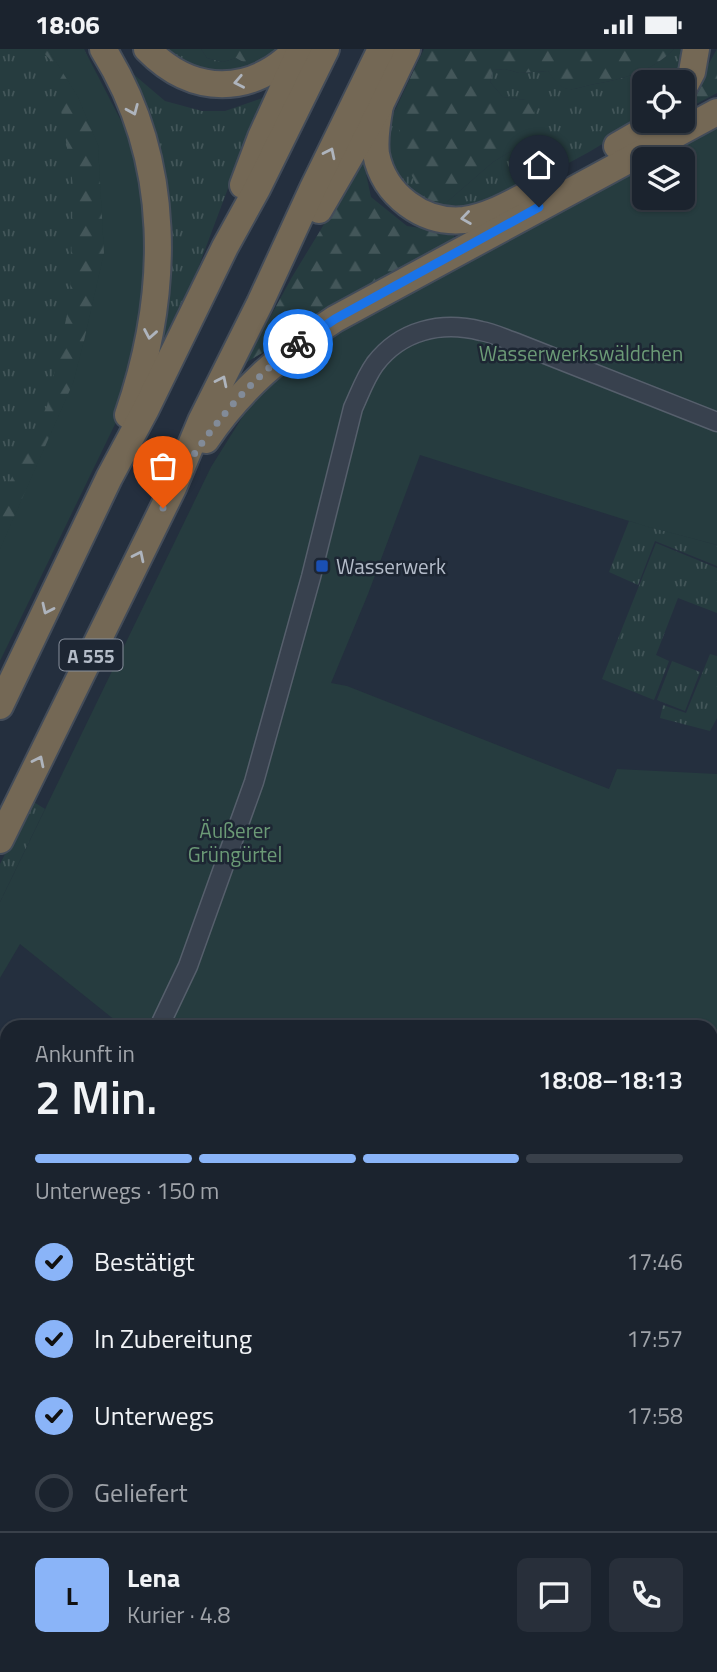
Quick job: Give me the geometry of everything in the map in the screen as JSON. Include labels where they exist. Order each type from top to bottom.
[{"type":"highway","points":[[103,49],[118,75],[138,121],[153,182],[159,226],[157,289],[149,338],[136,393],[109,478]]},
{"type":"highway","points":[[147,49],[182,76],[199,82],[229,84],[249,80],[270,71],[299,49]]},
{"type":"highway","points":[[225,247],[249,166],[299,49]]},
{"type":"highway","name":"A 555","points":[[0,706],[109,478],[326,49]]},
{"type":"highway","name":"A 555","points":[[4,831],[173,488],[201,421],[382,49]]},
{"type":"highway","points":[[260,303],[326,200],[380,105],[407,49]]},
{"type":"highway","points":[[692,70],[696,49]]},
{"type":"highway","points":[[380,105],[375,144],[378,162],[387,181],[401,199],[419,212],[452,220],[477,217],[495,211],[639,133]]},
{"type":"highway","points":[[173,488],[230,409],[271,365],[312,334],[717,111]]},
{"type":"street","points":[[162,1020],[188,965],[254,782],[353,408],[376,363],[391,347],[425,330],[442,326],[467,328],[517,343],[717,422]]},
{"type":"green space","points":[[0,49],[48,49],[78,97],[104,253],[0,549]]},
{"type":"green space","points":[[35,49],[84,49],[140,182],[0,638],[0,494],[11,479],[47,406],[70,301],[73,185],[59,98],[60,83],[55,65],[43,52]]},
{"type":"green space","points":[[48,49],[84,49],[131,140],[147,231],[148,278],[122,410],[0,661],[0,549],[73,383],[104,253],[98,145],[78,97]]},
{"type":"green space","points":[[159,49],[201,49],[207,58],[223,62],[236,58],[252,67],[247,74],[193,72]]},
{"type":"green space","points":[[201,49],[284,49],[252,67],[236,58],[223,62],[207,58]]},
{"type":"green space","points":[[424,49],[674,49],[646,69],[632,70],[632,75],[574,89],[562,87],[548,71],[519,73],[505,69],[493,70],[490,82],[503,97],[526,100],[536,107],[532,121],[513,150],[493,162],[447,202],[431,201],[418,188],[401,154],[397,106]]},
{"type":"green space","points":[[674,49],[687,49],[679,70],[644,70],[655,64]]},
{"type":"green space","points":[[717,49],[717,93],[695,105],[695,88]]},
{"type":"green space","points":[[505,69],[519,73],[548,71],[562,87],[569,89],[632,75],[632,126],[500,200],[470,212],[436,210],[415,199],[390,170],[386,129],[397,106],[400,125],[447,202],[493,162],[513,150],[526,100],[503,97],[490,82],[493,70]]},
{"type":"green space","points":[[123,70],[132,73],[165,101],[202,111],[225,111],[268,96],[230,183],[197,271],[164,338],[171,242],[149,128]]},
{"type":"green space","name":"Äußerer Grüngürtel","points":[[717,125],[717,545],[645,526],[420,455],[368,594],[331,683],[347,686],[609,789],[617,769],[717,774],[717,1020],[115,1020],[20,944],[0,978],[0,902],[211,467],[253,400],[323,340],[632,172],[632,210],[695,210],[695,147],[676,147]]},
{"type":"green space","points":[[363,160],[371,197],[407,226],[454,233],[454,242],[245,363],[292,277]]},
{"type":"green space","points":[[629,521],[717,545],[717,566],[655,541],[638,585],[609,572]]},
{"type":"green space","points":[[656,543],[717,568],[717,613],[678,598],[656,655],[669,661],[654,700],[602,679]]},
{"type":"green space","points":[[710,654],[717,656],[717,718],[710,731],[660,718],[663,705],[686,713]]},
{"type":"green space","points":[[672,661],[700,672],[685,711],[657,700]]},
{"type":"green space","points":[[32,801],[45,809],[0,902],[0,864]]},
{"type":"way so far","points":[[163,508],[173,488],[230,409],[271,365],[298,344]]},
{"type":"place","name":"Wasserwerk","points":[[322,566]]},
{"type":"route","points":[[298,344],[335,319],[539,207]]},
{"type":"park label","name":"Wasserwerkswäldchen","points":[[581,353]]}]
